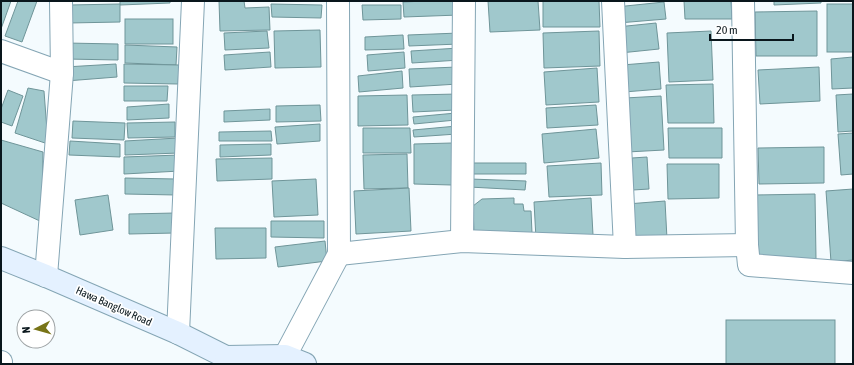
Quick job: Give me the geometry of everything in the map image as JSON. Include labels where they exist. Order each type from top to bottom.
[{"type":"street","points":[[46,276],[62,73],[61,1]]},
{"type":"street","points":[[178,334],[194,1]]},
{"type":"street","points":[[295,360],[339,254],[338,1]]},
{"type":"street","points":[[462,241],[464,1]]},
{"type":"street","points":[[613,1],[625,247]]},
{"type":"street","points":[[743,1],[747,245],[749,265],[853,273]]},
{"type":"street","points":[[1,50],[62,73]]},
{"type":"street","points":[[339,254],[462,241],[625,247],[747,245]]},
{"type":"street","name":"Hawa Banglow Road","points":[[1,258],[46,276],[178,334],[230,360],[295,360]]},
{"type":"building","points":[[1,1],[11,1],[1,29]]},
{"type":"building","points":[[18,1],[37,1],[22,42],[5,36]]},
{"type":"building","points":[[120,1],[170,1],[170,3],[120,5]]},
{"type":"building","points":[[219,1],[244,1],[245,8],[269,7],[270,30],[220,31]]},
{"type":"building","points":[[459,1],[459,15],[404,17],[403,2]]},
{"type":"building","points":[[488,1],[538,1],[540,30],[490,32]]},
{"type":"building","points":[[543,1],[599,1],[600,27],[543,27]]},
{"type":"building","points":[[684,1],[731,1],[732,19],[685,19]]},
{"type":"building","points":[[774,1],[821,1],[821,3],[774,5]]},
{"type":"building","points":[[664,2],[666,19],[618,23],[616,7]]},
{"type":"building","points":[[120,4],[120,22],[69,23],[69,5]]},
{"type":"building","points":[[271,4],[322,5],[321,18],[272,17]]},
{"type":"building","points":[[827,4],[853,4],[853,52],[827,52]]},
{"type":"building","points":[[362,5],[401,5],[401,19],[363,20]]},
{"type":"building","points":[[817,11],[817,56],[756,56],[755,12]]},
{"type":"building","points":[[125,19],[173,19],[173,44],[125,44]]},
{"type":"building","points":[[656,23],[659,49],[620,53],[617,27]]},
{"type":"building","points":[[320,30],[321,67],[275,68],[274,31]]},
{"type":"building","points":[[267,31],[269,48],[225,50],[224,33]]},
{"type":"building","points":[[599,31],[600,66],[544,68],[543,33]]},
{"type":"building","points":[[711,31],[713,80],[669,82],[667,33]]},
{"type":"building","points":[[459,33],[459,44],[409,46],[408,35]]},
{"type":"building","points":[[403,35],[404,49],[365,50],[365,37]]},
{"type":"building","points":[[66,43],[118,44],[118,60],[66,59]]},
{"type":"building","points":[[125,45],[177,47],[176,65],[125,63]]},
{"type":"building","points":[[459,48],[460,60],[412,63],[411,51]]},
{"type":"building","points":[[270,52],[271,67],[225,70],[224,55]]},
{"type":"building","points":[[404,52],[405,68],[368,71],[367,55]]},
{"type":"building","points":[[853,57],[853,88],[832,89],[831,59]]},
{"type":"building","points":[[659,62],[661,89],[624,92],[622,65]]},
{"type":"building","points":[[116,64],[117,77],[66,81],[65,67]]},
{"type":"building","points":[[124,64],[179,65],[178,84],[124,83]]},
{"type":"building","points":[[457,67],[458,84],[410,87],[409,69]]},
{"type":"building","points":[[819,67],[820,101],[760,104],[758,70]]},
{"type":"building","points":[[597,68],[599,102],[546,105],[544,72]]},
{"type":"building","points":[[402,71],[403,88],[359,92],[358,76]]},
{"type":"building","points":[[713,84],[714,123],[668,123],[666,85]]},
{"type":"building","points":[[124,86],[168,86],[167,101],[124,101]]},
{"type":"building","points":[[28,88],[44,91],[48,144],[15,133]]},
{"type":"building","points":[[8,90],[23,96],[12,126],[1,122],[1,109]]},
{"type":"building","points":[[458,94],[456,110],[413,112],[412,95]]},
{"type":"building","points":[[853,94],[853,131],[838,132],[836,95]]},
{"type":"building","points":[[407,95],[408,125],[358,126],[358,96]]},
{"type":"building","points":[[661,96],[664,150],[627,152],[625,98]]},
{"type":"building","points":[[169,104],[169,118],[127,120],[127,107]]},
{"type":"building","points":[[320,105],[321,121],[276,122],[276,106]]},
{"type":"building","points":[[596,105],[598,125],[547,128],[546,108]]},
{"type":"building","points":[[270,109],[270,120],[224,122],[224,111]]},
{"type":"building","points":[[456,113],[456,120],[414,124],[413,117]]},
{"type":"building","points":[[73,121],[125,123],[124,140],[72,138]]},
{"type":"building","points":[[175,122],[175,137],[128,138],[127,123]]},
{"type":"building","points":[[320,124],[320,141],[277,144],[275,127]]},
{"type":"building","points":[[457,126],[457,134],[414,137],[413,130]]},
{"type":"building","points":[[363,128],[410,128],[411,153],[363,153]]},
{"type":"building","points":[[668,128],[722,128],[722,158],[669,158]]},
{"type":"building","points":[[596,129],[599,158],[544,163],[542,134]]},
{"type":"building","points":[[271,131],[272,141],[219,141],[219,132]]},
{"type":"building","points":[[853,133],[853,174],[841,175],[838,134]]},
{"type":"building","points":[[178,138],[179,153],[125,155],[125,141]]},
{"type":"building","points":[[1,140],[43,152],[42,222],[1,203]]},
{"type":"building","points":[[70,141],[120,144],[120,157],[69,155]]},
{"type":"building","points":[[452,143],[452,185],[414,184],[414,144]]},
{"type":"building","points":[[271,144],[271,155],[220,157],[220,145]]},
{"type":"building","points":[[824,147],[824,183],[759,184],[758,148]]},
{"type":"building","points":[[407,154],[408,188],[364,189],[363,155]]},
{"type":"building","points":[[179,155],[180,171],[124,174],[124,157]]},
{"type":"building","points":[[647,157],[649,189],[633,190],[632,158]]},
{"type":"building","points":[[272,158],[272,179],[217,181],[216,159]]},
{"type":"building","points":[[472,163],[526,163],[526,174],[471,174]]},
{"type":"building","points":[[601,163],[602,195],[549,197],[547,166]]},
{"type":"building","points":[[667,164],[719,164],[719,198],[668,199]]},
{"type":"building","points":[[125,178],[176,179],[176,195],[125,194]]},
{"type":"building","points":[[316,179],[318,215],[274,217],[272,181]]},
{"type":"building","points":[[470,179],[526,181],[525,190],[469,187]]},
{"type":"building","points":[[409,188],[411,231],[356,234],[354,191]]},
{"type":"building","points":[[853,189],[853,260],[831,262],[826,191]]},
{"type":"building","points":[[815,194],[816,259],[756,259],[755,195]]},
{"type":"building","points":[[108,195],[113,230],[80,235],[75,200]]},
{"type":"building","points":[[514,198],[514,204],[523,204],[524,211],[531,211],[532,233],[474,234],[473,206],[482,199]]},
{"type":"building","points":[[591,198],[593,235],[536,239],[534,202]]},
{"type":"building","points":[[665,201],[667,239],[629,241],[627,204]]},
{"type":"building","points":[[175,213],[175,233],[129,234],[129,214]]},
{"type":"building","points":[[271,221],[324,221],[324,238],[271,237]]},
{"type":"building","points":[[215,228],[266,228],[266,258],[216,259]]},
{"type":"building","points":[[325,241],[327,261],[278,267],[275,247]]},
{"type":"building","points":[[726,320],[835,320],[835,364],[726,364]]}]
